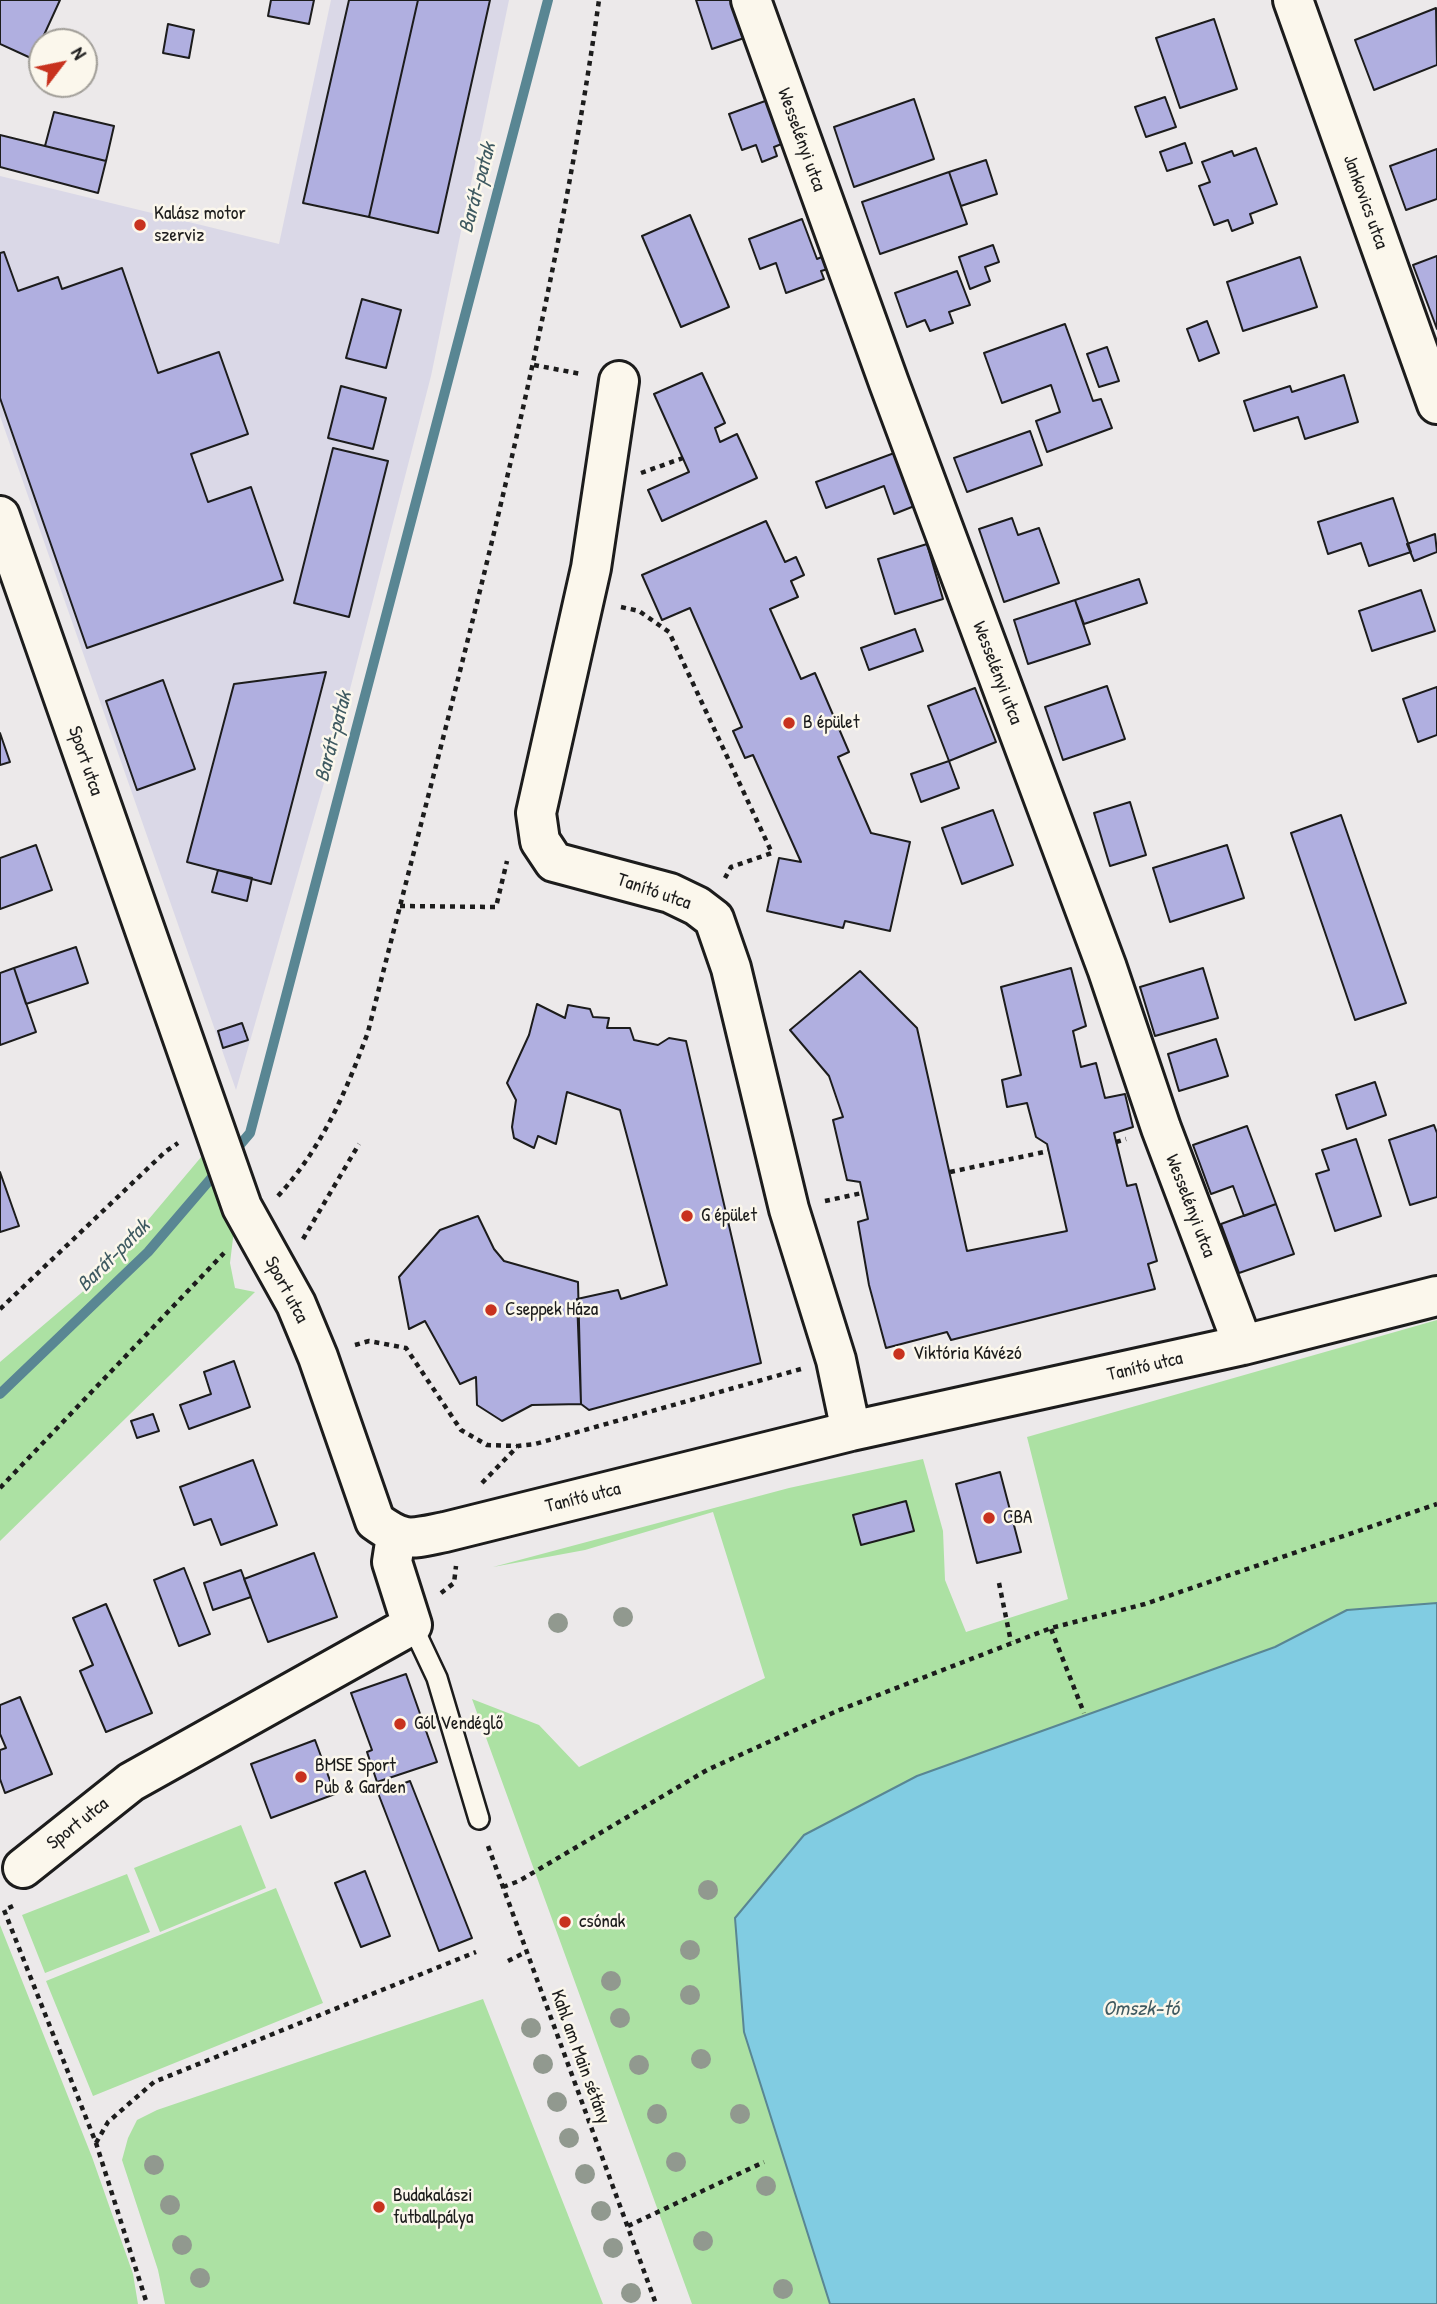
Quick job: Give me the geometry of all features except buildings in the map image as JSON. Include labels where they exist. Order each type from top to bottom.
[{"type":"street","name":"Wesselényi utca","points":[[751,0],[889,383],[1107,968],[1161,1128],[1243,1345]]},
{"type":"street","name":"Jankovics utca","points":[[1293,0],[1437,404]]},
{"type":"street","points":[[554,862],[540,841],[536,813],[584,598],[619,381]]},
{"type":"street","name":"Sport utca","points":[[0,516],[206,1110],[246,1217],[296,1304],[318,1357],[375,1521],[396,1536]]},
{"type":"street","name":"Tanító utca","points":[[554,862],[670,893],[714,919],[723,939],[789,1209],[835,1360],[851,1431]]},
{"type":"street","name":"Tanító utca","points":[[396,1536],[407,1540],[445,1532],[851,1431],[1243,1345],[1437,1296]]},
{"type":"street","points":[[396,1536],[392,1562],[412,1625]]},
{"type":"street","name":"Sport utca","points":[[21,1885],[131,1782],[412,1625]]},
{"type":"lane","points":[[412,1625],[437,1678],[479,1819]]},
{"type":"path","points":[[0,1488],[246,1217],[300,1172],[340,1102],[368,1032],[534,365],[562,230],[599,0]]},
{"type":"path","points":[[534,365],[619,381]]},
{"type":"path","points":[[584,598],[639,611],[669,632],[772,853],[730,867],[706,913]]},
{"type":"path","points":[[400,906],[496,906],[509,852],[554,862]]},
{"type":"path","points":[[0,1309],[165,1152],[194,1132],[206,1110]]},
{"type":"path","points":[[275,1266],[299,1247],[359,1144]]},
{"type":"path","points":[[950,1172],[1049,1151]]},
{"type":"path","points":[[318,1357],[369,1340],[406,1348],[461,1430],[487,1445],[518,1446]]},
{"type":"path","points":[[502,1887],[519,1881],[707,1770],[771,1739],[1011,1642],[1051,1628],[1145,1604],[1437,1504]]},
{"type":"path","points":[[999,1583],[1011,1642]]},
{"type":"path","points":[[1051,1628],[1084,1713]]},
{"type":"path","name":"Kahl am Main sétány","points":[[479,1819],[656,2304]]},
{"type":"path","points":[[21,1885],[4,1910],[96,2143],[147,2304]]},
{"type":"path","points":[[96,2143],[108,2122],[153,2082],[476,1952]]},
{"type":"path","points":[[508,1961],[526,1952]]},
{"type":"path","points":[[628,2226],[764,2162]]},
{"type":"shaded area","points":[[331,0],[509,0],[431,376],[342,720],[236,1090],[0,416],[0,176],[279,244]]},
{"type":"green space","points":[[202,1156],[234,1230],[230,1263],[235,1288],[255,1292],[0,1541],[0,1362],[100,1277]]},
{"type":"green space","points":[[1437,1320],[1437,1603],[1347,1610],[1275,1647],[1139,1696],[824,2286],[830,2304],[692,2304],[472,1699],[539,1725],[579,1767],[765,1678],[713,1512],[585,1550],[493,1567],[789,1488],[923,1459],[943,1531],[945,1580],[966,1632],[1068,1599],[1027,1437]]},
{"type":"green space","points":[[241,1825],[266,1888],[160,1932],[134,1868]]},
{"type":"green space","points":[[127,1874],[150,1932],[45,1973],[22,1915]]},
{"type":"green space","points":[[276,1888],[323,2003],[93,2096],[46,1981]]},
{"type":"green space","points":[[0,1925],[92,2157],[133,2274],[138,2304],[0,2304]]},
{"type":"green space","name":"Budakalászi futballpálya","points":[[483,1999],[603,2304],[165,2304],[158,2270],[122,2160],[128,2138],[137,2120],[157,2110]]},
{"type":"water","name":"Omszk-tó","points":[[1437,1603],[1437,2304],[830,2304],[744,2032],[735,1918],[804,1835],[917,1776],[1275,1647],[1347,1610]]},
{"type":"waterway","name":"Barát-patak","points":[[233,1153],[250,1133],[548,0]]},
{"type":"waterway","name":"Barát-patak","points":[[0,1394],[148,1252],[220,1168]]},
{"type":"place","name":"Kalász motor szerviz","points":[[140,225]]},
{"type":"place","name":"B épület","points":[[789,723]]},
{"type":"place","name":"G épület","points":[[687,1216]]},
{"type":"place","name":"Cseppek Háza","points":[[491,1310]]},
{"type":"place","name":"Viktória Kávézó","points":[[899,1354]]},
{"type":"place","name":"CBA","points":[[989,1518]]},
{"type":"place","name":"Gól Vendéglő","points":[[400,1724]]},
{"type":"place","name":"BMSE Sport Pub & Garden","points":[[301,1777]]},
{"type":"place","name":"csónak","points":[[565,1922]]},
{"type":"place","name":"Budakalászi futballpálya","points":[[379,2207]]}]
